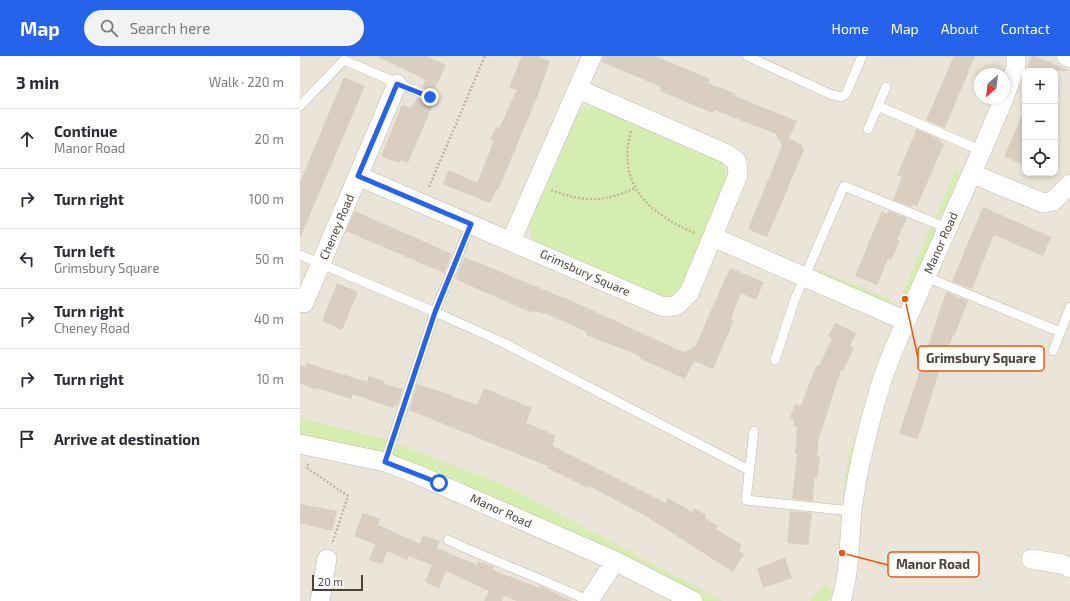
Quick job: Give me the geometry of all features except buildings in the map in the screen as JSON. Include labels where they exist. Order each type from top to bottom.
[{"type":"street","points":[[511,241],[592,56]]},
{"type":"street","name":"Manor Road","points":[[1010,82],[1016,67],[1016,56]]},
{"type":"street","points":[[1066,56],[1070,58]]},
{"type":"street","name":"Cheney Road","points":[[304,303],[397,84]]},
{"type":"street","name":"Grimsbury Square","points":[[358,176],[423,202],[661,306],[669,307],[678,305],[689,293],[738,175],[737,162],[728,154],[578,89]]},
{"type":"street","name":"Manor Road","points":[[841,601],[848,568],[852,510],[864,451],[881,385],[906,321],[947,228],[973,174],[1001,104]]},
{"type":"street","points":[[973,174],[1043,203],[1052,201],[1070,184]]},
{"type":"street","points":[[712,238],[906,321]]},
{"type":"street","name":"Manor Road","points":[[305,445],[385,462],[439,483],[615,561],[693,601]]},
{"type":"street","points":[[320,601],[327,559]]},
{"type":"street","points":[[1031,559],[1062,564],[1070,568]]},
{"type":"street","points":[[589,601],[615,561]]},
{"type":"lane","points":[[747,56],[830,94],[841,96],[846,94],[862,56]]},
{"type":"lane","points":[[300,106],[344,60],[430,97]]},
{"type":"lane","points":[[868,129],[886,87]]},
{"type":"lane","points":[[878,106],[982,151]]},
{"type":"lane","points":[[775,360],[804,277],[844,186],[947,228]]},
{"type":"lane","points":[[385,462],[435,312],[471,224]]},
{"type":"lane","points":[[300,255],[504,343],[748,470]]},
{"type":"lane","points":[[926,277],[1060,332]]},
{"type":"lane","points":[[1053,350],[1070,307]]},
{"type":"lane","points":[[754,431],[745,498],[748,502],[852,510]]},
{"type":"lane","points":[[448,540],[498,563],[542,579],[589,601]]},
{"type":"path","points":[[423,202],[485,56]]},
{"type":"path","points":[[636,114],[627,156],[628,166],[635,188],[651,207],[662,215],[690,231],[712,238]]},
{"type":"path","points":[[536,183],[571,197],[592,200],[614,197],[635,188]]},
{"type":"path","points":[[305,445],[307,468],[348,496],[327,559]]},
{"type":"shaded area","points":[[300,56],[1070,56],[1070,601],[300,601]]},
{"type":"green space","points":[[592,106],[599,107],[721,161],[723,164],[726,174],[724,188],[684,284],[675,293],[664,297],[659,297],[539,245],[531,236],[529,223],[576,113],[581,109]]},
{"type":"green space","points":[[955,171],[960,172],[941,216],[936,217]]},
{"type":"green space","points":[[931,226],[935,231],[909,293],[906,297],[900,299]]},
{"type":"green space","points":[[819,270],[890,299],[892,303],[886,304],[817,275]]},
{"type":"green space","points":[[300,418],[385,439],[502,484],[723,601],[701,601],[624,560],[300,440]]},
{"type":"green space","points":[[850,446],[854,449],[847,494],[843,493]]},
{"type":"green space","points":[[824,585],[833,590],[828,601],[809,601]]},
{"type":"place","name":"Grimsbury Square","points":[[905,299]]},
{"type":"place","name":"Manor Road","points":[[842,553]]},
{"type":"route","points":[[430,97],[397,84],[358,176],[423,202],[471,224],[435,312],[385,462],[439,483]]}]
